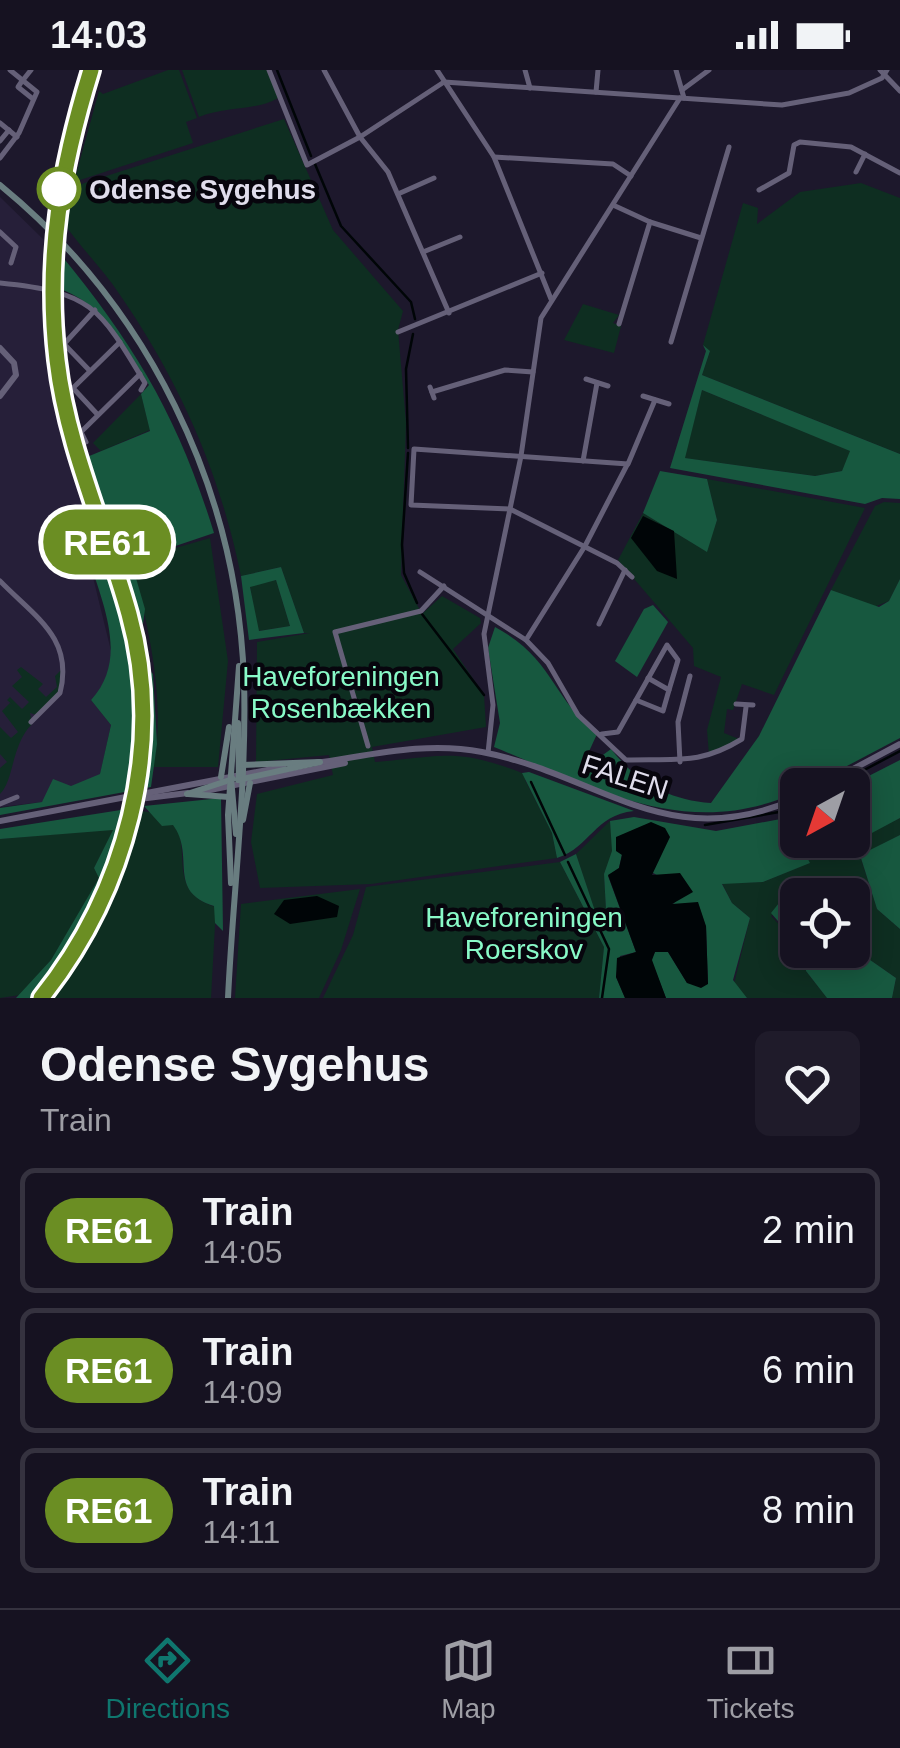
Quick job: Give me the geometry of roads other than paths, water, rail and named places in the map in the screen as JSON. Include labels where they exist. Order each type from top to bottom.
[{"type":"main road","points":[[0,184],[34,213],[96,280],[164,383],[195,448],[219,521],[240,647],[242,764],[229,798],[232,899]]},
{"type":"main road","points":[[238,840],[234,827],[240,647]]},
{"type":"main road","points":[[228,998],[238,840],[237,697]]},
{"type":"main road","points":[[242,764],[320,762]]},
{"type":"main road","points":[[187,794],[320,762]]},
{"type":"main road","points":[[187,794],[222,793],[229,798]]},
{"type":"street","points":[[10,70],[22,80]]},
{"type":"street","points":[[0,158],[16,137],[34,100],[18,87],[31,70]]},
{"type":"street","points":[[269,70],[307,164],[360,137],[444,82],[782,105],[819,102],[871,85],[884,72],[900,91]]},
{"type":"street","points":[[324,70],[360,137],[398,194],[448,313]]},
{"type":"street","points":[[437,70],[494,157],[551,301]]},
{"type":"street","points":[[524,70],[530,88]]},
{"type":"street","points":[[596,92],[598,70]]},
{"type":"street","points":[[488,753],[493,705],[483,644],[521,456],[542,318],[682,98],[676,70]]},
{"type":"street","points":[[682,90],[709,70]]},
{"type":"street","points":[[0,123],[16,137]]},
{"type":"street","points":[[0,141],[9,130]]},
{"type":"street","points":[[759,190],[789,173],[794,145],[800,142],[851,146],[900,173]]},
{"type":"street","points":[[671,342],[729,148]]},
{"type":"street","points":[[856,172],[865,154]]},
{"type":"street","points":[[494,157],[613,164],[631,176]]},
{"type":"street","points":[[398,194],[434,178]]},
{"type":"street","points":[[613,204],[650,222],[701,238]]},
{"type":"street","points":[[619,324],[650,222]]},
{"type":"street","points":[[0,232],[16,247],[12,263]]},
{"type":"street","points":[[423,252],[460,237]]},
{"type":"street","points":[[544,276],[557,292]]},
{"type":"street","points":[[398,332],[544,276]]},
{"type":"street","points":[[0,283],[58,289],[95,310],[140,374],[145,384],[141,390]]},
{"type":"street","points":[[90,371],[64,344],[95,310]]},
{"type":"street","points":[[98,416],[73,391],[120,342]]},
{"type":"street","points":[[0,348],[14,363],[16,375],[0,396]]},
{"type":"street","points":[[432,392],[505,370],[533,372]]},
{"type":"street","points":[[86,442],[81,432],[140,374]]},
{"type":"street","points":[[586,379],[608,386]]},
{"type":"street","points":[[582,461],[597,383]]},
{"type":"street","points":[[643,396],[669,404]]},
{"type":"street","points":[[526,640],[586,546],[655,400]]},
{"type":"street","points":[[628,464],[414,449],[411,505],[510,509],[586,546],[632,576]]},
{"type":"street","points":[[599,624],[625,570]]},
{"type":"street","points":[[420,572],[526,640],[548,663],[578,715],[626,760],[680,762],[710,757],[742,739],[750,706],[736,704]]},
{"type":"street","points":[[0,582],[52,634],[63,653],[60,694],[32,722]]},
{"type":"street","points":[[368,746],[335,632],[421,611],[444,586]]},
{"type":"street","points":[[602,734],[618,732],[648,678],[667,645],[678,660],[660,713],[636,700]]},
{"type":"street","points":[[680,762],[678,722],[690,676]]},
{"type":"street","points":[[648,678],[669,690]]},
{"type":"street","points":[[855,768],[900,744]]},
{"type":"street","name":"FALEN","points":[[0,821],[440,748]]},
{"type":"street","name":"FALEN","points":[[320,762],[440,748],[488,753],[675,817],[742,815],[780,803]]},
{"type":"street","name":"FALEN","points":[[147,796],[187,794]]},
{"type":"street","points":[[0,804],[17,797]]},
{"type":"waterway","points":[[277,70],[311,156]]},
{"type":"waterway","points":[[315,164],[341,226],[411,302],[415,319]]},
{"type":"waterway","points":[[408,448],[406,369],[413,334]]},
{"type":"waterway","points":[[408,453],[402,545],[404,573],[417,603]]},
{"type":"waterway","points":[[422,614],[484,695]]},
{"type":"waterway","points":[[868,768],[900,751]]},
{"type":"waterway","points":[[531,782],[565,855]]},
{"type":"waterway","points":[[705,825],[779,812]]},
{"type":"waterway","points":[[568,862],[609,949],[602,998]]},
{"type":"railway","points":[[41,998],[71,957],[116,865],[131,816],[140,766],[143,715],[139,664],[129,614],[69,425],[54,323],[58,213],[71,142],[91,70]]},
{"type":"train","name":"RE61","points":[[41,998],[83,939],[114,875],[130,820],[140,759],[142,691],[131,620],[71,429],[57,364],[52,298],[59,189],[91,70]]},
{"type":"place","name":"Odense Sygehus","points":[[59,189]]},
{"type":"park label","name":"Haveforeningen Rosenbækken","points":[[341,692]]},
{"type":"park label","name":"Haveforeningen Roerskov","points":[[524,933]]}]
